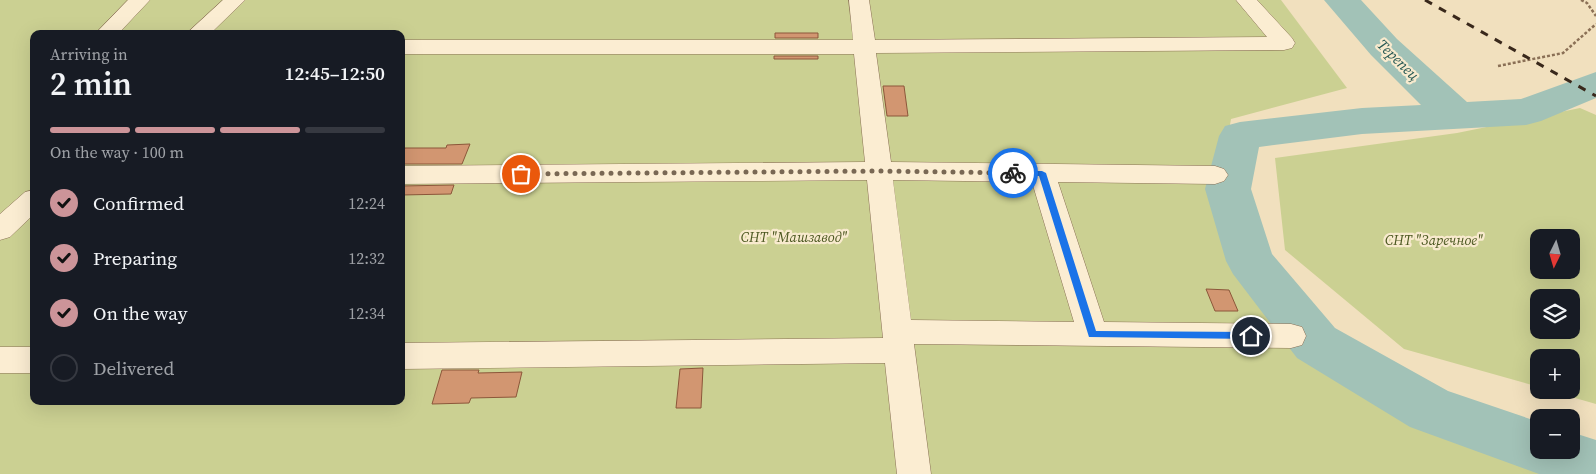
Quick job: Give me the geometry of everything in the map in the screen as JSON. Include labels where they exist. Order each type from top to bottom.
[{"type":"street","points":[[110,30],[140,0]]},
{"type":"street","points":[[201,30],[235,0]]},
{"type":"street","points":[[859,0],[914,474]]},
{"type":"street","points":[[405,47],[865,47],[1284,43],[1246,0]]},
{"type":"street","points":[[405,175],[879,171],[1215,175]]},
{"type":"street","points":[[1042,173],[1092,334]]},
{"type":"street","points":[[0,230],[30,202]]},
{"type":"street","points":[[405,356],[1092,334],[1291,336]]},
{"type":"street","points":[[0,360],[30,360]]},
{"type":"path","points":[[1581,0],[1587,3],[1596,16]]},
{"type":"path","points":[[1498,66],[1563,53],[1596,24]]},
{"type":"green space","name":"СНТ \"Машзавод\"","points":[[0,0],[1281,0],[1347,88],[1231,119],[1220,181],[1229,258],[1280,323],[1432,424],[1530,455],[1530,459],[1541,459],[1588,474],[0,474]]},
{"type":"green space","name":"СНТ \"Заречное\"","points":[[1580,108],[1596,115],[1596,404],[1578,399],[1580,349],[1530,349],[1530,384],[1404,349],[1285,250],[1275,158],[1457,133]]},
{"type":"building","points":[[775,33],[818,33],[818,38],[775,38]]},
{"type":"building","points":[[774,56],[818,56],[818,59],[774,59]]},
{"type":"building","points":[[883,86],[904,86],[908,116],[887,116]]},
{"type":"building","points":[[470,144],[462,164],[405,164],[405,148],[446,148],[447,145]]},
{"type":"building","points":[[454,185],[451,194],[405,195],[405,186]]},
{"type":"building","points":[[1206,289],[1229,290],[1238,311],[1215,311]]},
{"type":"building","points":[[703,368],[701,408],[676,408],[680,369]]},
{"type":"building","points":[[442,370],[479,370],[478,373],[522,372],[516,397],[471,398],[469,403],[432,404]]},
{"type":"waterway","name":"Терепец","points":[[1342,0],[1384,47],[1457,116]]},
{"type":"waterway","points":[[1457,116],[1526,112],[1596,84]]},
{"type":"waterway","points":[[1457,116],[1362,121],[1240,136],[1228,189],[1250,261],[1316,343],[1430,410],[1530,445]]},
{"type":"waterway","points":[[1572,459],[1596,467]]},
{"type":"railway","points":[[1425,0],[1596,96]]},
{"type":"way so far","points":[[521,174],[879,171],[1013,173]]},
{"type":"route","points":[[1013,173],[1042,173],[1092,334],[1251,336]]}]
